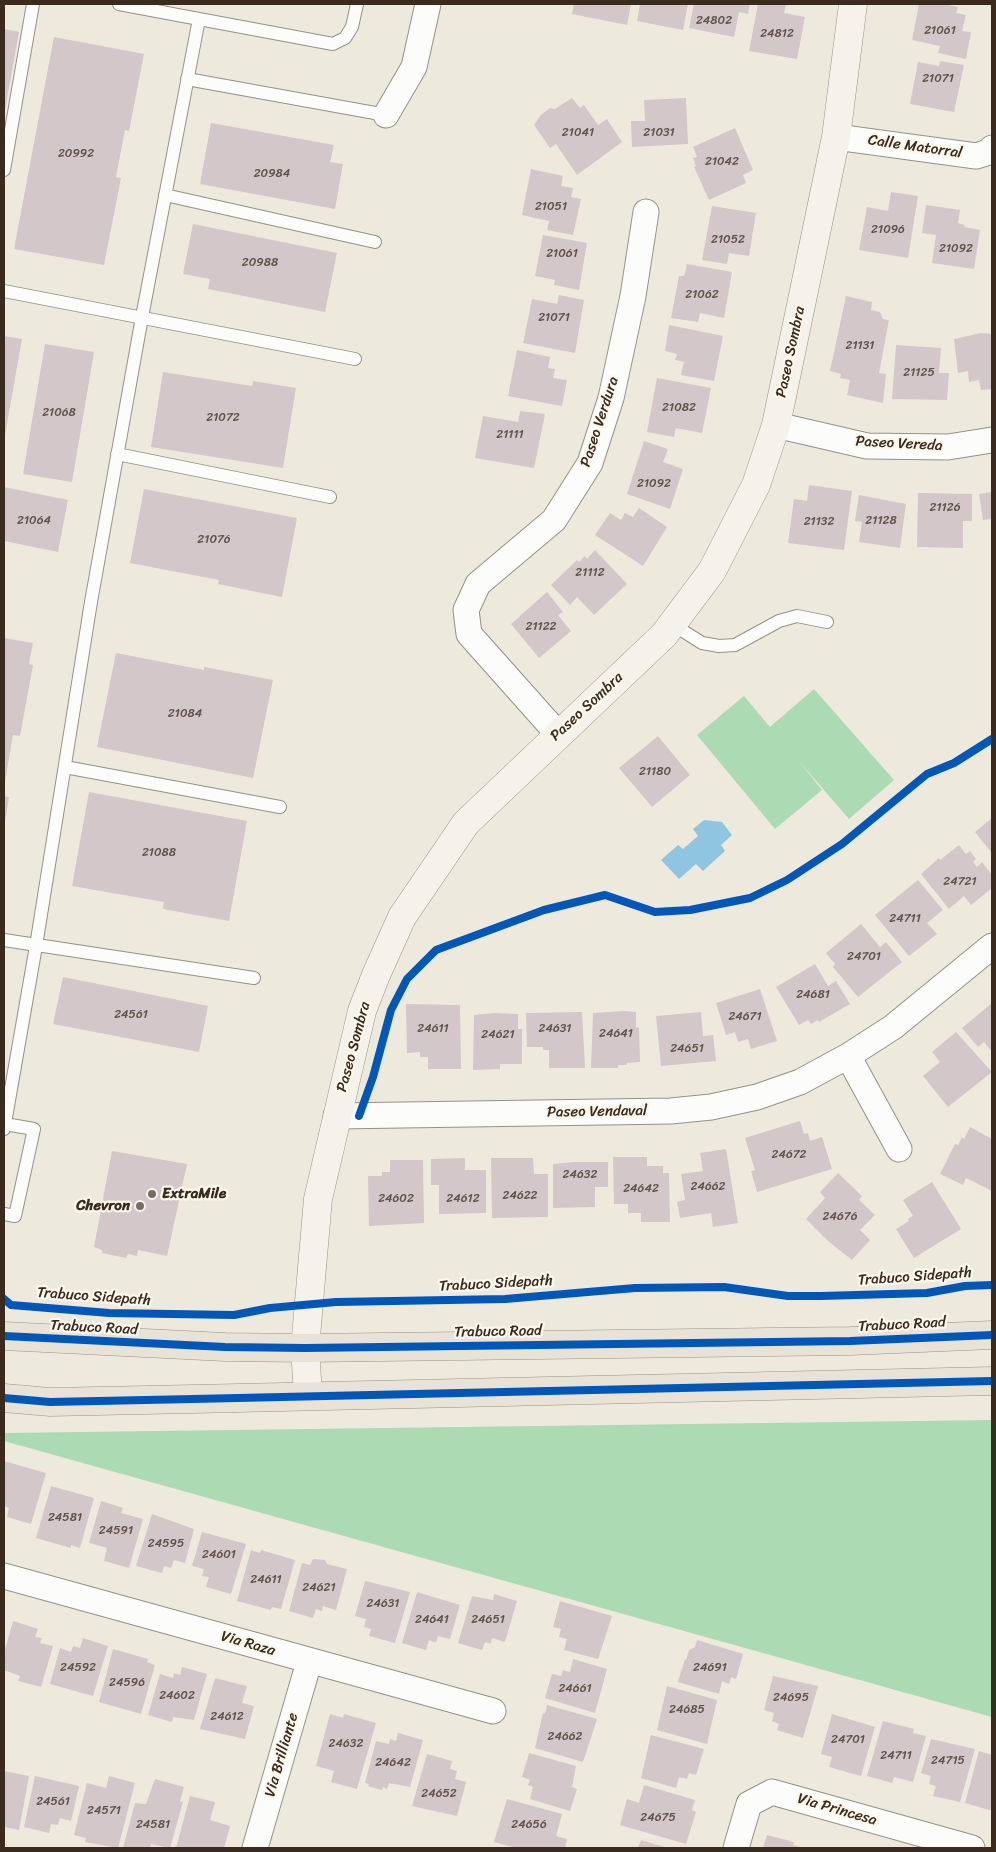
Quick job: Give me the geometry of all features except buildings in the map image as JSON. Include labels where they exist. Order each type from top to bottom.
[{"type":"main road","points":[[4,1316],[51,1340]]},
{"type":"main road","name":"Trabuco Road","points":[[4,1336],[51,1340],[225,1347],[305,1348],[850,1341],[992,1335]]},
{"type":"main road","points":[[4,1398],[50,1402],[992,1381]]},
{"type":"street","points":[[386,115],[414,67],[428,4]]},
{"type":"street","name":"Paseo Sombra","points":[[308,1395],[305,1348],[318,1199],[362,1010],[402,916],[466,823],[664,635],[712,571],[756,485],[776,425],[836,137],[853,4]]},
{"type":"street","name":"Calle Matorral","points":[[836,137],[976,156],[990,152],[992,148]]},
{"type":"street","name":"Paseo Verdura","points":[[558,734],[469,634],[466,610],[478,584],[554,520],[590,463],[611,398],[633,296],[646,212]]},
{"type":"street","name":"Paseo Vereda","points":[[776,425],[867,446],[948,447],[992,440]]},
{"type":"street","name":"Paseo Vendaval","points":[[336,1116],[661,1111],[711,1107],[757,1097],[800,1082],[848,1056],[893,1027],[992,946]]},
{"type":"street","points":[[848,1056],[899,1150]]},
{"type":"street","name":"Via Raza","points":[[4,1576],[493,1711]]},
{"type":"street","name":"Via Brilliante","points":[[255,1848],[310,1662]]},
{"type":"street","name":"Via Princesa","points":[[736,1848],[749,1804],[772,1792],[972,1848]]},
{"type":"lane","points":[[4,170],[33,4]]},
{"type":"lane","points":[[119,4],[333,44],[345,38],[352,27],[357,4]]},
{"type":"lane","points":[[9,1215],[34,1129],[4,1126],[36,946],[117,454],[199,19]]},
{"type":"lane","points":[[187,79],[386,115]]},
{"type":"lane","points":[[165,195],[375,242]]},
{"type":"lane","points":[[4,291],[355,359]]},
{"type":"lane","points":[[117,454],[330,497]]},
{"type":"lane","points":[[672,624],[702,643],[719,646],[736,645],[779,621],[797,616],[827,622]]},
{"type":"lane","points":[[65,767],[280,807]]},
{"type":"lane","points":[[4,940],[254,978]]},
{"type":"green space","points":[[814,689],[894,780],[849,819],[799,761],[822,790],[775,829],[697,735],[744,696],[770,727]]},
{"type":"green space","points":[[992,1420],[992,1717],[4,1441],[4,1433]]},
{"type":"water","points":[[704,820],[722,822],[732,835],[721,845],[725,851],[703,871],[696,864],[679,879],[661,860],[678,845],[683,849],[698,836],[693,829]]},
{"type":"cycle path","points":[[359,1116],[373,1077],[391,1010],[407,979],[436,950],[544,910],[605,895],[655,912],[690,910],[750,898],[787,880],[842,844],[927,774],[954,763],[992,739]]},
{"type":"cycle path","name":"Trabuco Sidepath","points":[[4,1299],[11,1305],[109,1313],[234,1315],[270,1308],[336,1302],[505,1299],[635,1288],[724,1287],[788,1296],[821,1296],[927,1293],[965,1286],[992,1285]]},
{"type":"cycle path","points":[[4,1336],[225,1347],[305,1348],[850,1341],[992,1335]]},
{"type":"cycle path","points":[[4,1398],[50,1402],[992,1381]]},
{"type":"place","name":"ExtraMile","points":[[152,1194]]},
{"type":"place","name":"Chevron","points":[[140,1206]]}]
